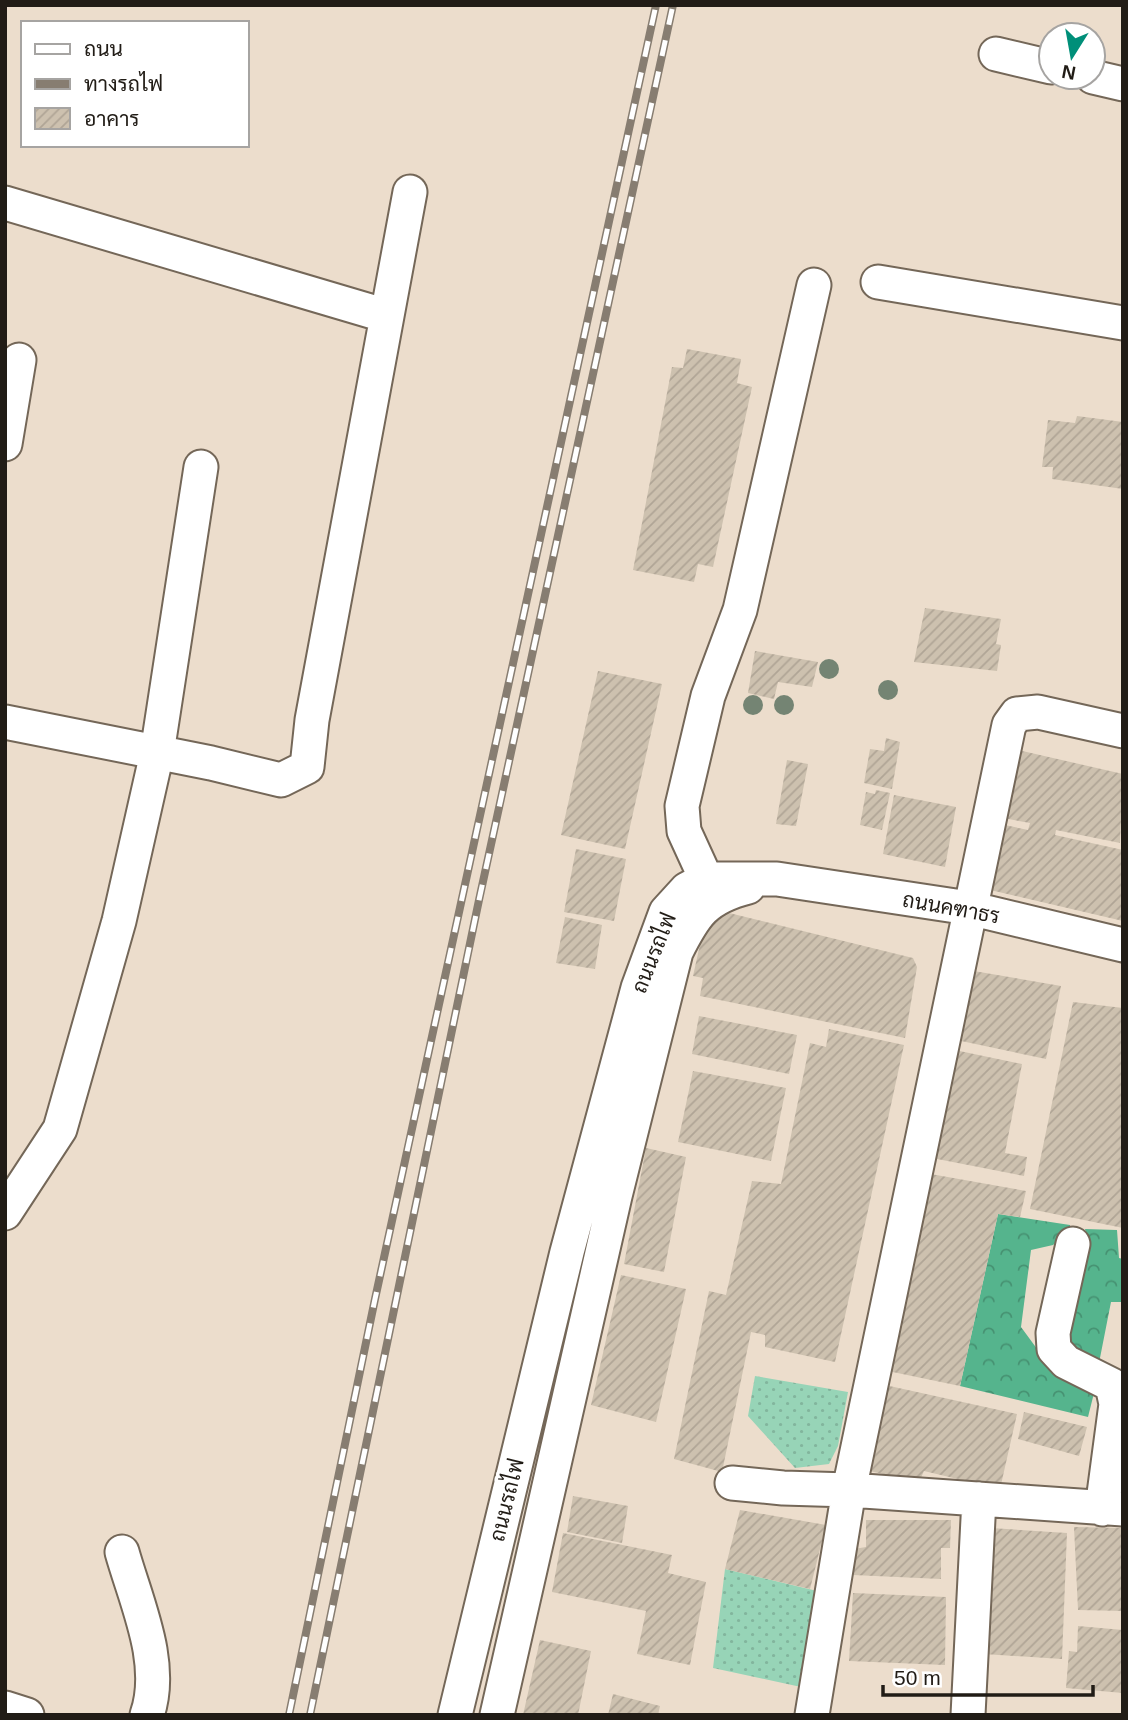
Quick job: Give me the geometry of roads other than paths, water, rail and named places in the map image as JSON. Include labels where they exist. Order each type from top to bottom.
[{"type":"street","points":[[996,54],[1037,64]]},
{"type":"street","points":[[5,722],[281,780],[307,767],[312,720],[410,192]]},
{"type":"street","points":[[5,202],[387,316]]},
{"type":"street","points":[[878,282],[1123,323]]},
{"type":"street","points":[[777,879],[706,879],[684,831],[682,806],[708,696],[740,610],[814,285]]},
{"type":"street","points":[[5,444],[19,360]]},
{"type":"street","points":[[5,1213],[61,1129],[119,921],[157,753],[201,467]]},
{"type":"street","points":[[812,1715],[849,1490],[1009,726],[1017,714],[1038,712],[1123,731]]},
{"type":"street","name":"ถนนรถไฟ","points":[[455,1715],[567,1252],[638,988],[666,912],[687,889],[706,879]]},
{"type":"street","name":"ถนนรถไฟ","points":[[497,1715],[615,1196],[676,952],[694,918],[707,904],[726,893],[777,879]]},
{"type":"street","name":"ถนนคฑาธร","points":[[777,879],[969,908],[1123,945]]},
{"type":"street","points":[[732,1483],[1112,1509],[1116,1404],[1112,1385],[1066,1362],[1054,1349],[1053,1333],[1073,1244]]},
{"type":"street","points":[[968,1715],[979,1499]]},
{"type":"street","points":[[122,1552],[150,1652],[152,1702],[147,1715]]},
{"type":"street","points":[[5,1708],[27,1715]]},
{"type":"railway","points":[[289,1715],[375,1299],[656,5]]},
{"type":"railway","points":[[310,1715],[479,900],[673,5]]}]
